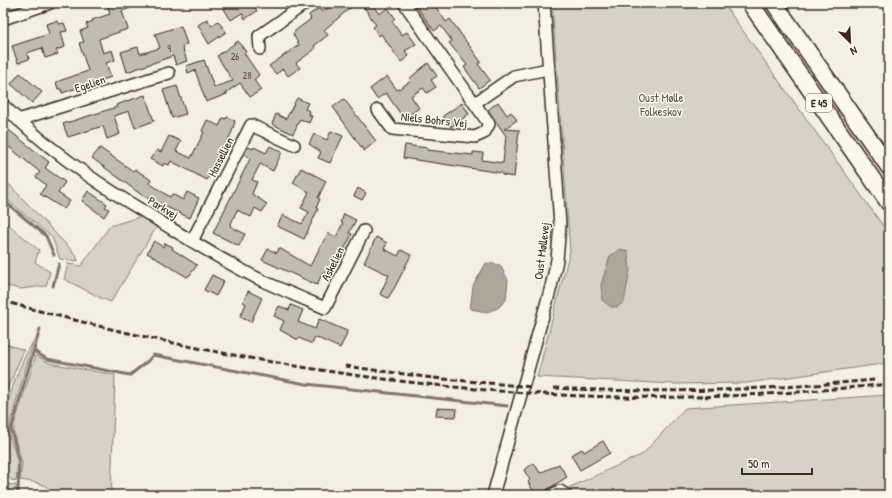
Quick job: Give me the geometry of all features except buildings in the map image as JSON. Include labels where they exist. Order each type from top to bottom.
[{"type":"highway","name":"E 45","points":[[750,3],[889,203]]},
{"type":"highway","name":"E 45","points":[[774,3],[889,167]]},
{"type":"street","points":[[3,19],[50,3]]},
{"type":"street","points":[[260,49],[259,36],[306,3]]},
{"type":"street","name":"Niels Bohrs Vej","points":[[378,110],[392,129],[475,137],[484,133],[489,124],[404,3]]},
{"type":"street","name":"Oust Møllevej","points":[[493,495],[551,287],[560,225],[544,3]]},
{"type":"street","name":"Niels Bohrs Vej","points":[[475,103],[514,76],[548,69]]},
{"type":"street","name":"Egelien","points":[[18,120],[168,73]]},
{"type":"street","name":"Parkvej","points":[[3,105],[18,120],[71,163],[124,200],[192,241],[260,279],[325,308]]},
{"type":"street","name":"Hassellien","points":[[192,241],[251,125],[294,145]]},
{"type":"street","name":"Askelien","points":[[325,308],[364,231]]},
{"type":"street","points":[[552,495],[560,491],[566,495]]},
{"type":"green space","name":"Oust Mølle Folkeskov","points":[[552,3],[723,3],[889,234],[889,363],[747,383],[674,384],[537,377],[570,251]]},
{"type":"green space","points":[[3,178],[76,255],[78,261],[60,259],[52,237],[3,196]]},
{"type":"green space","points":[[142,216],[157,226],[111,302],[64,279],[68,264],[81,266],[110,226]]},
{"type":"green space","points":[[3,220],[39,250],[35,262],[50,272],[46,286],[20,289],[3,285]]},
{"type":"green space","points":[[34,340],[9,426],[10,437],[18,463],[16,481],[11,480],[4,472],[3,436],[5,420],[12,387],[25,356]]},
{"type":"green space","points":[[3,343],[24,350],[7,390],[3,393]]},
{"type":"green space","points":[[36,355],[49,363],[115,375],[111,495],[55,495],[48,488],[35,482],[20,480],[22,463],[14,435],[14,425]]},
{"type":"green space","points":[[889,395],[889,495],[569,495],[566,489],[643,454],[685,408]]},
{"type":"green space","points":[[5,484],[16,485],[16,495],[5,495]]},
{"type":"shaded area","points":[[621,249],[628,252],[630,269],[624,302],[617,307],[611,307],[602,300],[601,285],[610,256]]},
{"type":"shaded area","points":[[486,263],[500,265],[508,280],[506,300],[498,308],[487,312],[470,309],[473,286]]},
{"type":"waterway","points":[[3,200],[46,236],[54,255]]},
{"type":"waterway","points":[[53,286],[59,264]]},
{"type":"waterway","points":[[18,495],[19,461],[11,429],[40,329]]},
{"type":"waterway","points":[[34,351],[47,359],[130,375],[148,361],[153,355],[306,384],[507,406]]},
{"type":"railway","points":[[3,301],[77,321],[153,339],[231,354],[308,368],[465,388],[543,394],[620,397],[687,397],[788,393],[889,384]]},
{"type":"railway","points":[[345,366],[433,378],[532,387]]},
{"type":"railway","points":[[554,388],[674,391],[754,389],[874,380]]}]
